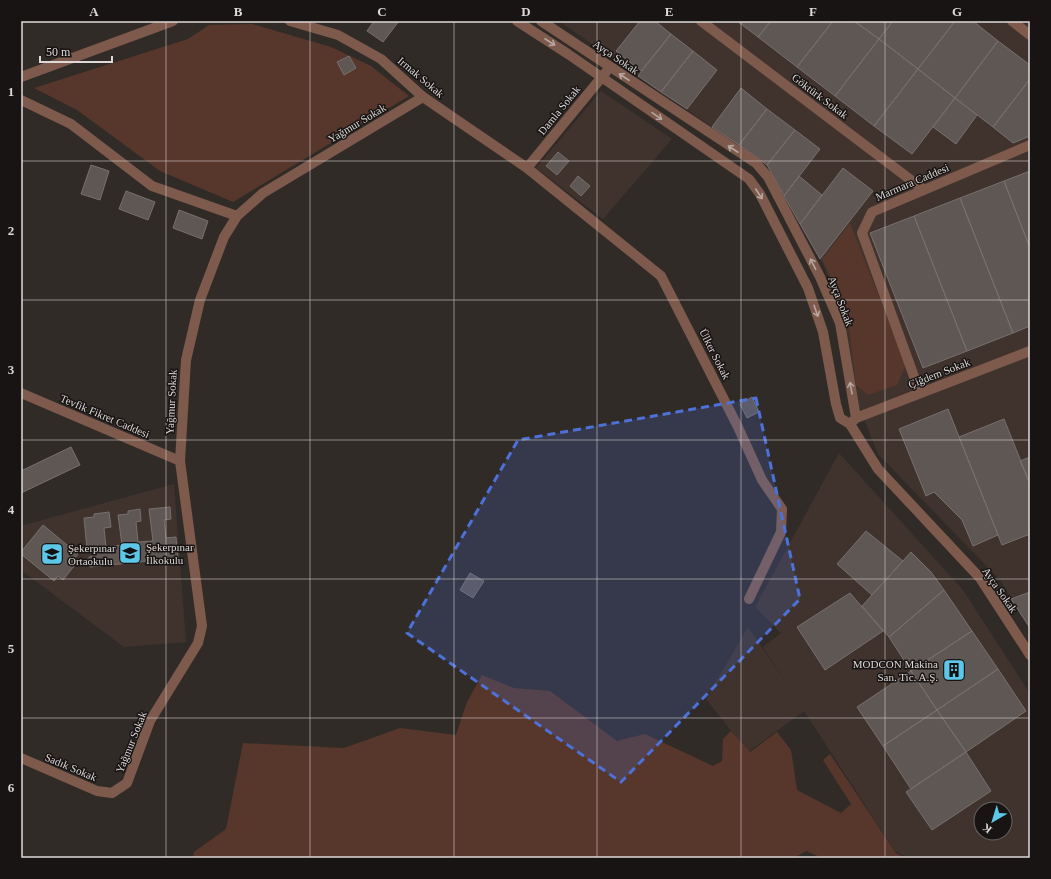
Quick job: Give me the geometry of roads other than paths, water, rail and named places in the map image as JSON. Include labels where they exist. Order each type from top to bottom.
[{"type":"street","points":[[21,77],[173,21]]},
{"type":"street","name":"Irmak Sokak","points":[[290,21],[338,35],[381,59],[423,96],[527,168]]},
{"type":"street","points":[[517,21],[602,77],[749,179],[760,194],[808,288],[823,332],[836,404],[840,418],[853,421]]},
{"type":"street","name":"Ayça Sokak","points":[[541,21],[756,164],[768,177],[820,277],[840,323],[853,421],[878,469],[980,578],[1030,655]]},
{"type":"street","name":"Göktürk Sokak","points":[[701,21],[924,190]]},
{"type":"street","points":[[1012,21],[1030,35]]},
{"type":"street","name":"Damla Sokak","points":[[527,168],[610,67]]},
{"type":"street","name":"Yağmur Sokak","points":[[112,793],[127,783],[150,721],[198,643],[202,626],[180,461],[186,360],[200,300],[224,238],[238,216],[264,192],[423,96]]},
{"type":"street","points":[[21,100],[71,124],[152,186],[238,216]]},
{"type":"street","name":"Marmara Caddesi","points":[[920,393],[862,233],[872,212],[1030,145]]},
{"type":"street","name":"Ülker Sokak","points":[[527,168],[661,276],[738,427],[762,480],[782,509],[781,532],[750,599]]},
{"type":"street","name":"Çiğdem Sokak","points":[[853,421],[920,393],[1030,351]]},
{"type":"street","name":"Tevfik Fikret Caddesi","points":[[21,393],[180,461]]},
{"type":"street","name":"Sadık Sokak","points":[[21,758],[97,791],[112,793]]},
{"type":"place","name":"Şekerpınar İlkokulu","points":[[130,553]]},
{"type":"place","name":"Şekerpınar Ortaokulu","points":[[52,554]]},
{"type":"place","name":"MODCON Makina San. Tic. A.Ş.","points":[[954,670]]}]
